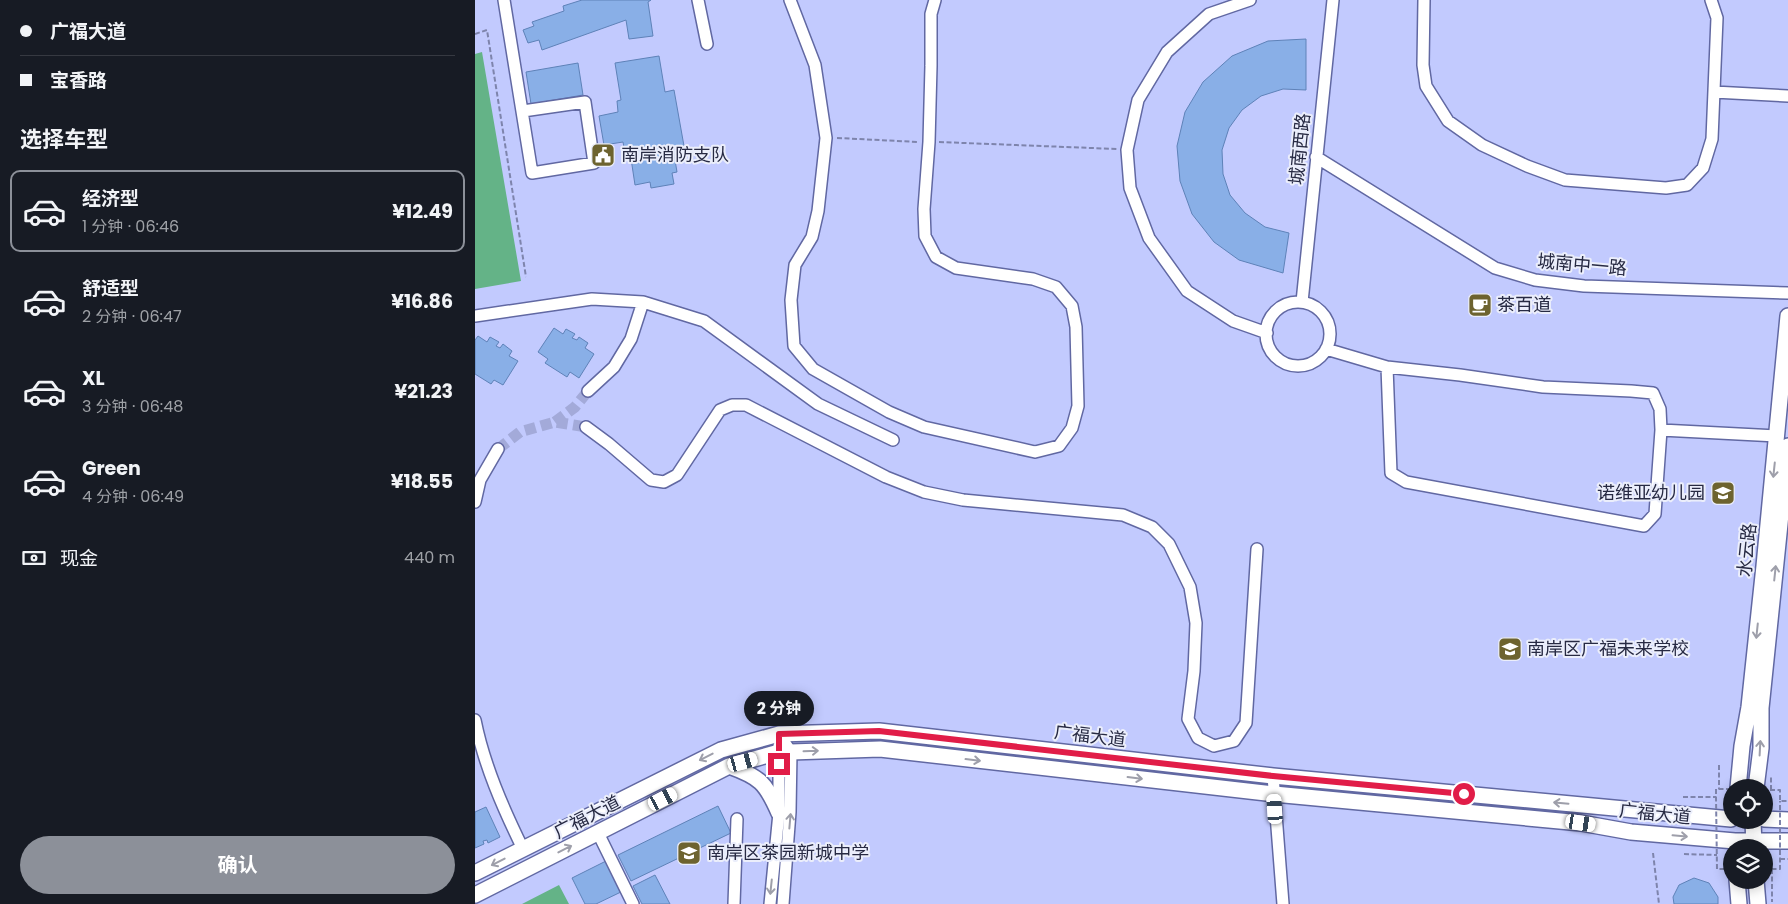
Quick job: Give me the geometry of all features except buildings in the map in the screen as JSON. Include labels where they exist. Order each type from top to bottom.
[{"type":"main road","name":"水云路","points":[[1758,779],[1761,748],[1761,708],[1782,441],[1788,316]]},
{"type":"main road","name":"水云路","points":[[1739,779],[1782,441]]},
{"type":"main road","name":"广福大道","points":[[475,873],[721,750],[779,734],[879,731],[1273,776],[1723,819]]},
{"type":"main road","name":"广福大道","points":[[475,895],[729,766],[785,752],[880,749],[1274,794],[1581,823],[1631,832],[1723,843]]},
{"type":"main road","points":[[729,766],[748,773],[761,781],[770,793],[779,813]]},
{"type":"main road","points":[[1773,819],[1788,820]]},
{"type":"main road","name":"广福大道","points":[[1773,842],[1788,841]]},
{"type":"main road","points":[[1738,889],[1739,904]]},
{"type":"main road","points":[[1760,889],[1765,903]]},
{"type":"street","points":[[504,0],[533,173],[594,164],[585,102],[523,111]]},
{"type":"street","points":[[698,0],[707,44]]},
{"type":"street","points":[[790,0],[815,65],[826,138],[818,211],[812,237],[795,265],[791,300],[794,346],[813,369],[889,412],[924,428],[1035,452],[1059,446],[1072,428],[1078,406],[1076,328],[1072,306],[1056,287],[1049,284],[1033,279],[957,268],[936,256],[925,236],[924,209],[929,142],[931,14],[935,0]]},
{"type":"street","points":[[1251,0],[1209,14],[1167,52],[1138,100],[1127,150],[1131,188],[1149,238],[1187,291],[1233,321],[1267,333]]},
{"type":"street","name":"城南西路","points":[[1302,302],[1333,0]]},
{"type":"street","points":[[1423,0],[1423,65],[1426,86],[1447,121],[1482,145],[1527,166],[1565,180],[1666,188],[1687,185],[1703,168],[1712,139],[1717,18],[1711,0]]},
{"type":"street","points":[[1714,92],[1788,96]]},
{"type":"street","name":"城南中一路","points":[[1316,157],[1495,268],[1535,280],[1584,286],[1788,293]]},
{"type":"street","points":[[475,316],[591,299],[643,302],[704,321],[818,404],[893,440]]},
{"type":"street","points":[[588,391],[614,367],[631,339],[643,302]]},
{"type":"street","points":[[1292,302],[1302,302],[1320,310],[1327,319],[1330,339],[1327,349],[1320,357],[1312,363],[1301,366],[1291,365],[1273,353],[1268,344],[1267,333],[1269,322],[1274,313],[1282,306],[1292,302]]},
{"type":"street","points":[[1327,349],[1387,367],[1543,387],[1653,393],[1660,409],[1661,430],[1655,514],[1644,526],[1406,482],[1391,473],[1387,367]]},
{"type":"street","points":[[586,427],[651,480],[664,482],[677,475],[720,410],[732,405],[746,405],[886,477],[923,492],[963,500],[1123,515],[1152,527],[1169,544],[1190,587],[1196,623],[1188,719],[1197,738],[1214,746],[1234,741],[1246,723],[1257,549]]},
{"type":"street","points":[[1661,430],[1782,441]]},
{"type":"street","points":[[475,502],[480,480],[498,449]]},
{"type":"street","points":[[475,720],[480,743],[499,798],[523,849]]},
{"type":"street","points":[[779,734],[785,752],[791,812],[783,904]]},
{"type":"street","points":[[770,904],[785,752]]},
{"type":"street","points":[[1273,776],[1283,904]]},
{"type":"street","points":[[734,904],[737,819]]},
{"type":"street","points":[[598,832],[633,904]]},
{"type":"path","points":[[475,34],[487,30],[526,277]]},
{"type":"path","points":[[826,138],[1127,150]]},
{"type":"path","points":[[1719,765],[1719,789],[1717,789],[1716,797],[1717,869],[1723,869]]},
{"type":"path","points":[[1773,790],[1780,790],[1780,869],[1773,869]]},
{"type":"path","points":[[1683,797],[1716,797]]},
{"type":"path","points":[[1780,801],[1788,801]]},
{"type":"path","points":[[1653,853],[1659,904]]},
{"type":"path","points":[[1684,854],[1717,855]]},
{"type":"path","points":[[1780,859],[1788,859]]},
{"type":"path","points":[[1765,903],[1768,889]]},
{"type":"green space","points":[[482,52],[521,281],[475,289],[475,54]]},
{"type":"green space","points":[[559,885],[569,904],[522,904]]},
{"type":"tunnel","points":[[555,422],[575,407],[588,391]]},
{"type":"tunnel","points":[[498,449],[520,432],[555,422],[586,427]]},
{"type":"place","name":"南岸消防支队","points":[[603,155]]},
{"type":"place","name":"茶百道","points":[[1480,305]]},
{"type":"place","name":"诺维亚幼儿园","points":[[1723,493]]},
{"type":"place","name":"南岸区广福未来学校","points":[[1510,649]]},
{"type":"place","name":"南岸区茶园新城中学","points":[[689,853]]},
{"type":"route","points":[[779,764],[779,734],[879,731],[1273,776],[1464,794]]}]
